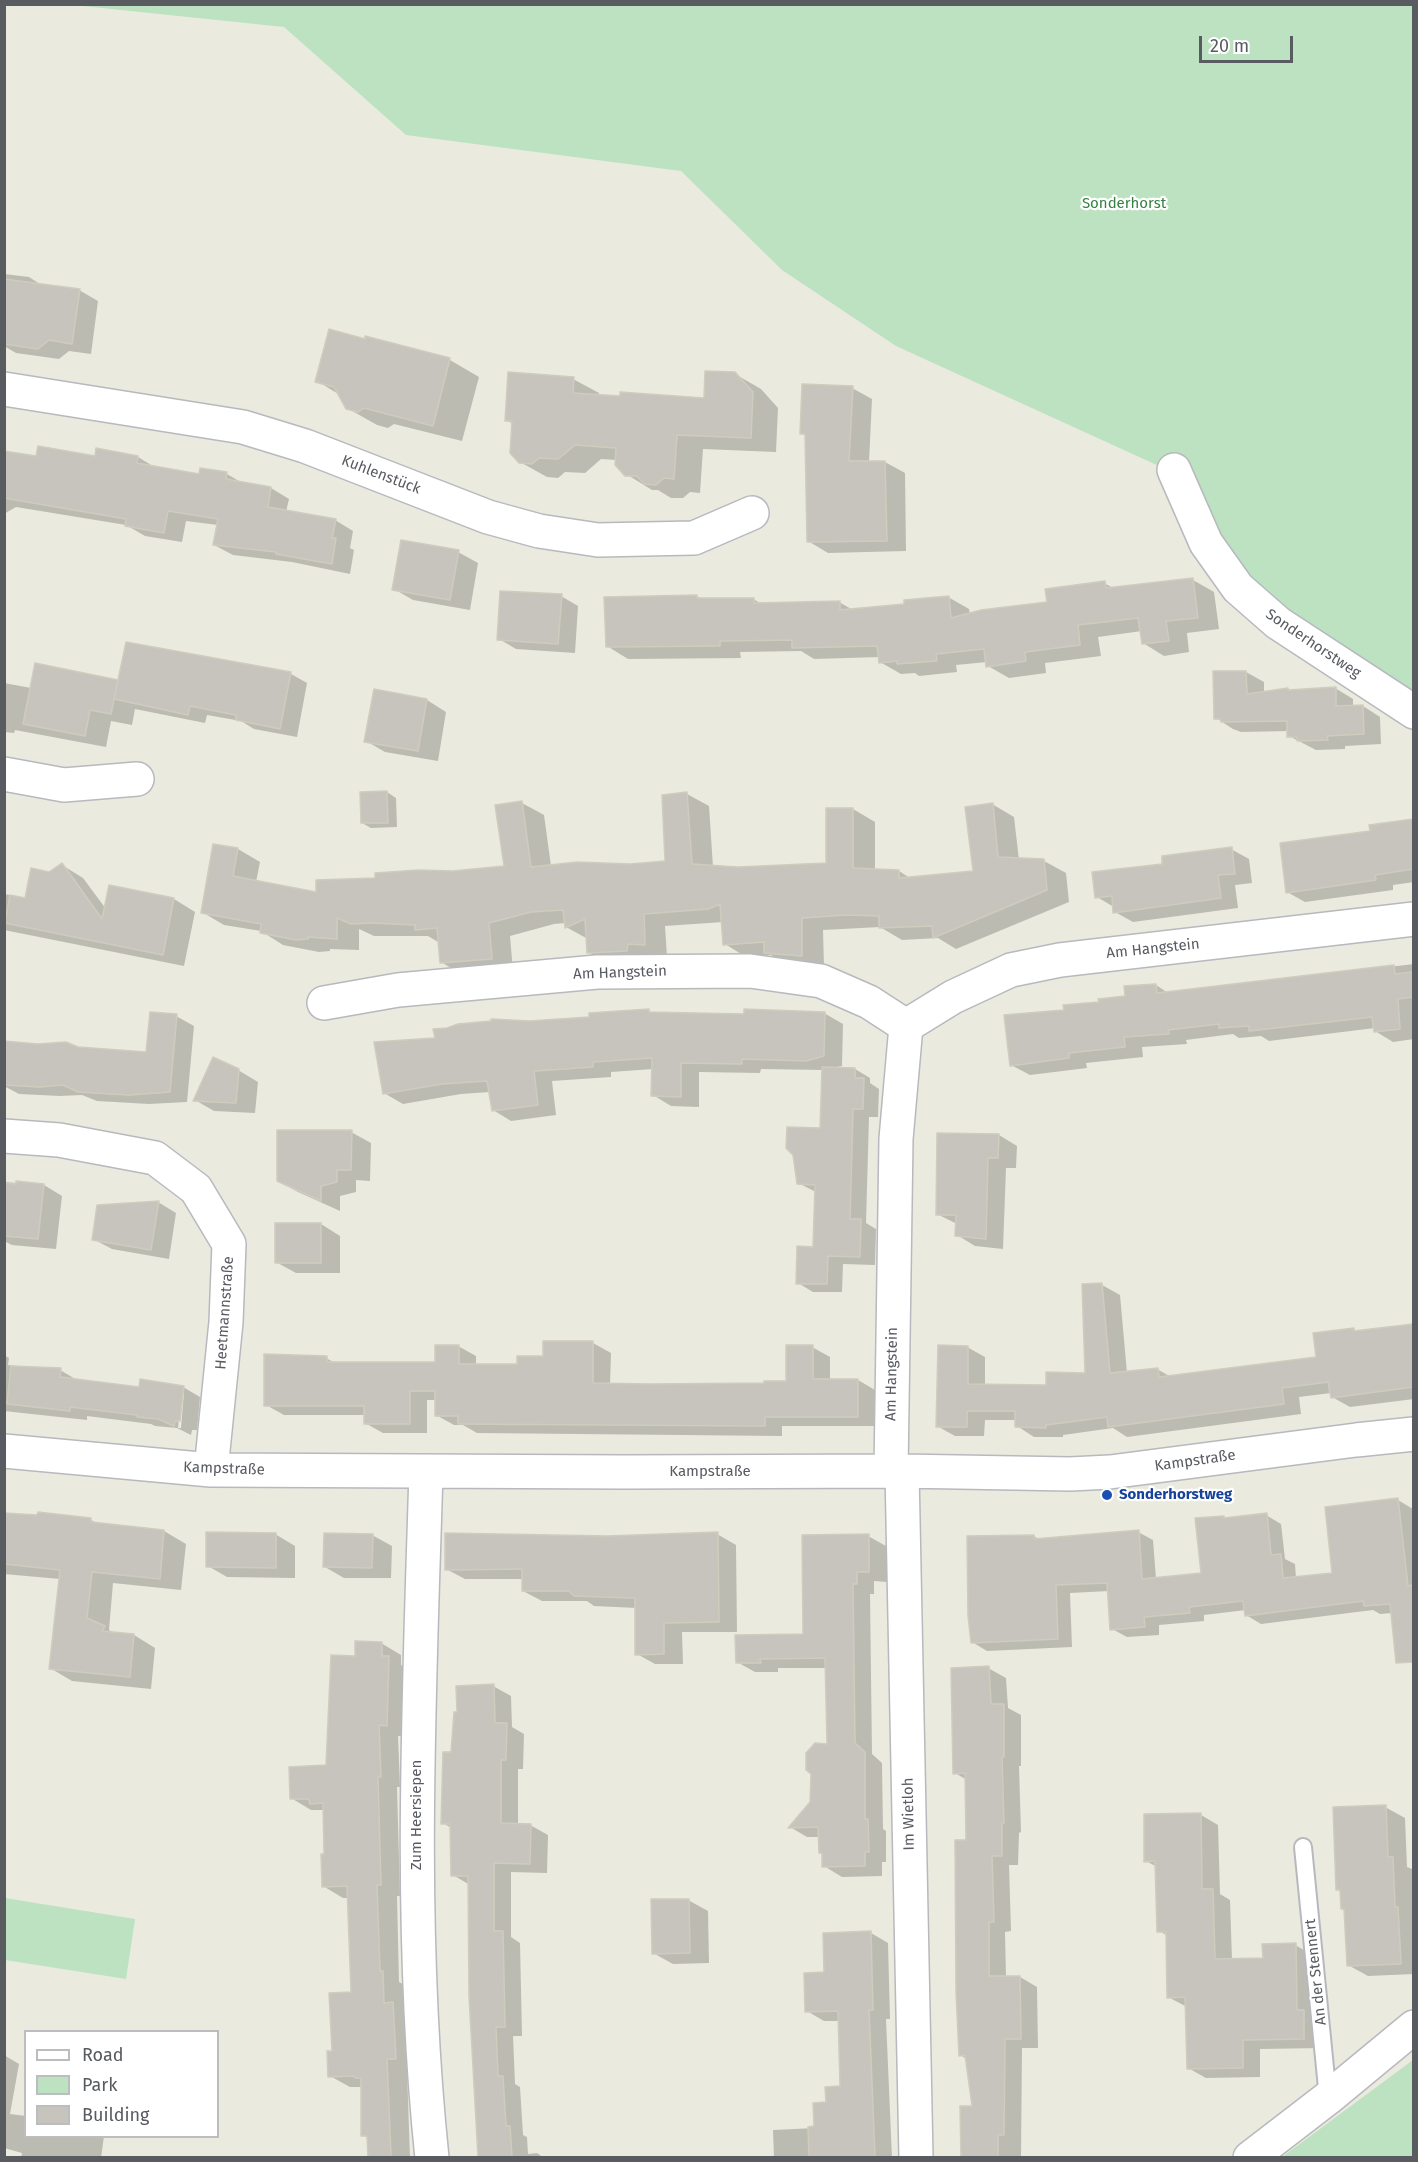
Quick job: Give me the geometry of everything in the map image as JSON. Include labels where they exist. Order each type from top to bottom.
[{"type":"street","name":"Kuhlenstück","points":[[4,389],[243,427],[305,446],[488,517],[539,531],[598,540],[694,538],[752,513]]},
{"type":"street","name":"Sonderhorstweg","points":[[1174,470],[1206,543],[1238,588],[1278,623],[1413,712]]},
{"type":"street","points":[[4,774],[64,785],[138,779]]},
{"type":"street","name":"Am Hangstein","points":[[906,1026],[953,997],[1011,970],[1060,960],[1413,919]]},
{"type":"street","name":"Am Hangstein","points":[[324,1003],[398,990],[597,972],[750,971],[821,981],[869,1002],[906,1026]]},
{"type":"street","name":"Am Hangstein","points":[[897,1471],[896,1139],[906,1026]]},
{"type":"street","name":"Heetmannstraße","points":[[4,1136],[59,1140],[155,1158],[196,1189],[230,1244],[226,1322],[212,1470]]},
{"type":"street","name":"Kampstraße","points":[[4,1451],[212,1470],[1110,1472],[1413,1434]]},
{"type":"street","name":"Im Wietloh","points":[[897,1471],[916,2157]]},
{"type":"street","name":"Zum Heersiepen","points":[[426,1472],[417,1746],[417,1862],[419,1972],[432,2157]]},
{"type":"street","points":[[1250,2157],[1328,2098],[1413,2027]]},
{"type":"lane","name":"An der Stennert","points":[[1303,1847],[1328,2098]]},
{"type":"green space","name":"Sonderhorst","points":[[73,5],[1413,5],[1413,705],[1281,619],[1172,472],[896,346],[782,270],[681,171],[406,135],[284,27]]},
{"type":"green space","points":[[5,1898],[135,1919],[126,1979],[5,1960]]},
{"type":"green space","points":[[1413,2060],[1413,2157],[1282,2157]]},
{"type":"building","points":[[4,279],[80,289],[72,344],[49,340],[38,349],[4,344]]},
{"type":"building","points":[[329,329],[450,358],[433,426],[364,408],[358,412],[346,409],[334,387],[315,382]]},
{"type":"building","points":[[705,371],[735,372],[753,392],[751,438],[677,435],[674,479],[664,478],[656,485],[644,484],[637,476],[625,476],[615,465],[616,448],[575,445],[558,459],[539,458],[532,464],[519,463],[510,453],[512,421],[505,421],[508,372],[574,377],[573,393],[620,396],[620,392],[704,398]]},
{"type":"building","points":[[802,384],[853,386],[849,461],[885,461],[887,541],[807,542],[805,434],[800,434]]},
{"type":"building","points":[[38,446],[95,456],[96,448],[138,456],[137,463],[199,474],[200,468],[227,472],[226,479],[271,487],[268,507],[336,519],[332,538],[336,538],[332,564],[276,554],[276,552],[213,545],[218,519],[168,511],[164,533],[125,526],[126,519],[4,498],[4,451],[36,456]]},
{"type":"building","points":[[401,540],[459,550],[450,600],[392,590]]},
{"type":"building","points":[[1193,578],[1198,618],[1166,621],[1169,641],[1142,644],[1138,618],[1078,625],[1080,645],[1025,652],[1026,661],[986,667],[984,649],[936,654],[937,661],[897,664],[897,661],[879,663],[877,646],[792,648],[792,640],[720,641],[720,646],[606,647],[604,597],[697,595],[697,598],[754,598],[754,603],[840,601],[840,610],[904,604],[904,600],[949,596],[951,618],[981,610],[1047,602],[1045,589],[1105,581],[1106,588]]},
{"type":"building","points":[[500,591],[562,594],[558,644],[497,640]]},
{"type":"building","points":[[126,642],[291,672],[280,729],[236,720],[236,715],[190,706],[188,715],[114,699]]},
{"type":"building","points":[[35,663],[118,680],[111,714],[90,710],[85,736],[23,724]]},
{"type":"building","points":[[1213,671],[1246,671],[1247,694],[1288,688],[1288,690],[1336,687],[1336,706],[1363,705],[1364,734],[1327,736],[1328,740],[1297,741],[1297,737],[1287,737],[1287,721],[1221,722],[1221,719],[1214,719]]},
{"type":"building","points":[[374,689],[427,699],[418,751],[364,742]]},
{"type":"building","points":[[387,791],[388,823],[361,823],[360,792]]},
{"type":"building","points":[[687,792],[692,864],[738,867],[826,863],[826,808],[853,808],[853,868],[899,870],[899,878],[973,871],[965,807],[993,803],[998,857],[1044,859],[1047,890],[933,938],[932,926],[879,928],[879,916],[846,915],[802,918],[802,956],[764,953],[764,942],[723,945],[720,904],[708,909],[644,914],[645,945],[628,944],[627,951],[587,953],[585,919],[565,928],[563,910],[531,912],[489,923],[492,959],[440,963],[437,928],[415,930],[415,925],[351,924],[337,918],[337,939],[308,937],[308,939],[296,940],[260,933],[261,924],[201,913],[213,844],[238,848],[233,876],[316,892],[316,880],[375,878],[375,873],[419,870],[453,871],[504,866],[495,805],[522,801],[531,867],[577,862],[630,864],[665,861],[662,795]]},
{"type":"building","points":[[1413,819],[1413,869],[1375,875],[1376,880],[1286,893],[1280,843],[1370,831],[1369,825]]},
{"type":"building","points":[[1232,847],[1235,874],[1218,875],[1221,898],[1113,913],[1112,896],[1095,898],[1092,872],[1162,864],[1162,856]]},
{"type":"building","points":[[62,863],[102,919],[109,885],[174,898],[163,955],[5,923],[10,895],[25,898],[31,868],[49,872]]},
{"type":"building","points":[[1394,965],[1395,974],[1413,972],[1413,997],[1398,999],[1400,1029],[1374,1032],[1372,1017],[1249,1031],[1249,1026],[1219,1028],[1219,1024],[1168,1030],[1169,1034],[1124,1037],[1125,1047],[1069,1053],[1069,1058],[1010,1066],[1004,1015],[1064,1010],[1063,1005],[1099,1002],[1098,999],[1125,996],[1124,986],[1156,984],[1157,993]]},
{"type":"building","points":[[649,1009],[649,1012],[744,1014],[744,1009],[825,1012],[824,1056],[806,1061],[742,1059],[742,1064],[681,1063],[681,1097],[651,1096],[652,1058],[593,1062],[593,1067],[534,1071],[538,1105],[492,1111],[487,1081],[442,1084],[383,1094],[374,1042],[435,1038],[433,1029],[491,1021],[491,1019],[530,1021],[589,1017],[589,1013]]},
{"type":"building","points":[[150,1012],[177,1014],[170,1092],[129,1095],[78,1092],[63,1085],[40,1087],[4,1085],[4,1041],[38,1044],[66,1042],[78,1047],[146,1052]]},
{"type":"building","points":[[213,1057],[239,1069],[236,1103],[193,1101]]},
{"type":"building","points":[[822,1067],[855,1068],[855,1078],[864,1078],[863,1109],[853,1109],[850,1219],[861,1219],[860,1257],[828,1256],[827,1284],[796,1284],[797,1246],[813,1247],[815,1185],[797,1184],[793,1155],[786,1148],[787,1127],[820,1128]]},
{"type":"building","points":[[277,1130],[352,1130],[351,1170],[337,1170],[337,1182],[321,1186],[321,1201],[277,1181]]},
{"type":"building","points":[[937,1133],[999,1134],[998,1158],[988,1158],[986,1239],[955,1236],[956,1215],[936,1215]]},
{"type":"building","points":[[16,1181],[44,1184],[38,1239],[4,1236],[4,1183],[16,1184]]},
{"type":"building","points":[[159,1201],[151,1250],[92,1240],[97,1205]]},
{"type":"building","points":[[275,1223],[321,1223],[321,1263],[275,1263]]},
{"type":"building","points":[[1102,1283],[1110,1373],[1158,1368],[1159,1377],[1316,1357],[1313,1333],[1413,1324],[1413,1387],[1331,1398],[1328,1382],[1282,1388],[1284,1404],[1108,1427],[1107,1417],[1046,1425],[1046,1428],[1015,1427],[1015,1411],[967,1411],[967,1427],[936,1427],[938,1345],[968,1346],[968,1384],[1046,1385],[1046,1372],[1085,1373],[1082,1284]]},
{"type":"building","points":[[543,1341],[593,1341],[593,1383],[649,1384],[786,1381],[786,1345],[813,1345],[813,1379],[858,1379],[858,1417],[765,1417],[765,1426],[458,1424],[458,1416],[435,1416],[435,1391],[410,1391],[410,1424],[364,1424],[364,1406],[264,1406],[264,1354],[327,1356],[327,1362],[435,1362],[435,1345],[459,1345],[459,1364],[517,1364],[517,1356],[543,1356]]},
{"type":"building","points":[[11,1366],[61,1368],[60,1377],[139,1387],[140,1379],[184,1386],[180,1421],[175,1421],[174,1426],[158,1419],[137,1417],[137,1415],[70,1407],[70,1411],[7,1404]]},
{"type":"building","points":[[1398,1498],[1408,1586],[1413,1585],[1413,1662],[1396,1663],[1390,1604],[1364,1606],[1363,1601],[1245,1616],[1243,1601],[1189,1607],[1190,1613],[1144,1617],[1145,1627],[1110,1630],[1107,1583],[1056,1585],[1058,1639],[971,1643],[968,1616],[967,1536],[1034,1535],[1034,1539],[1139,1530],[1142,1579],[1201,1573],[1195,1518],[1224,1516],[1224,1518],[1267,1513],[1271,1555],[1281,1554],[1283,1578],[1332,1573],[1325,1507]]},
{"type":"building","points":[[38,1512],[91,1518],[91,1522],[164,1530],[160,1579],[92,1572],[87,1618],[105,1626],[102,1631],[134,1634],[130,1677],[49,1669],[60,1570],[4,1564],[4,1513],[37,1515]]},
{"type":"building","points":[[206,1532],[276,1533],[276,1568],[206,1567]]},
{"type":"building","points":[[718,1532],[719,1622],[664,1623],[664,1654],[635,1655],[635,1598],[574,1596],[569,1591],[522,1591],[522,1569],[445,1570],[445,1533],[607,1536]]},
{"type":"building","points":[[324,1533],[373,1534],[372,1568],[323,1567]]},
{"type":"building","points":[[869,1534],[869,1572],[857,1572],[857,1584],[853,1584],[855,1743],[865,1752],[865,1819],[868,1819],[869,1852],[865,1852],[865,1866],[822,1867],[818,1827],[788,1828],[810,1802],[811,1774],[806,1770],[806,1753],[815,1743],[827,1744],[825,1658],[760,1659],[761,1663],[736,1663],[735,1635],[803,1634],[802,1535]]},
{"type":"building","points":[[355,1641],[382,1642],[382,1656],[389,1656],[387,1726],[379,1725],[381,1885],[377,1885],[380,1971],[383,1971],[384,2003],[393,2002],[396,2059],[387,2059],[391,2157],[368,2157],[367,2136],[361,2136],[361,2078],[328,2077],[327,2051],[332,2051],[329,1993],[351,1992],[347,1886],[322,1887],[323,1803],[310,1804],[309,1799],[290,1799],[289,1767],[326,1765],[331,1655],[355,1656]]},
{"type":"building","points":[[989,1666],[991,1704],[1004,1704],[1004,1757],[1002,1757],[1004,1823],[1002,1823],[1002,1856],[992,1856],[994,1922],[989,1922],[989,1976],[1020,1976],[1021,2039],[1005,2039],[1004,2135],[998,2135],[998,2157],[961,2157],[960,2106],[972,2106],[965,2055],[959,2056],[956,1992],[955,1840],[966,1840],[965,1773],[953,1774],[951,1668]]},
{"type":"building","points":[[494,1684],[495,1723],[507,1723],[506,1760],[501,1760],[501,1823],[531,1824],[530,1864],[494,1863],[494,1931],[503,1931],[505,2027],[496,2027],[498,2076],[503,2076],[506,2126],[510,2126],[512,2157],[478,2157],[469,1996],[468,1876],[451,1876],[450,1824],[441,1824],[443,1752],[451,1752],[454,1712],[457,1712],[456,1686]]},
{"type":"building","points":[[1386,1805],[1388,1857],[1393,1857],[1401,1964],[1347,1966],[1344,1909],[1341,1909],[1340,1890],[1336,1890],[1333,1807]]},
{"type":"building","points":[[1201,1813],[1202,1889],[1213,1889],[1215,1959],[1263,1958],[1262,1944],[1296,1943],[1297,2010],[1304,2010],[1304,2039],[1243,2040],[1243,2068],[1187,2069],[1185,1997],[1167,1998],[1166,1932],[1157,1932],[1155,1861],[1144,1862],[1144,1814]]},
{"type":"building","points":[[651,1899],[689,1899],[690,1953],[652,1954]]},
{"type":"building","points":[[871,1931],[873,2010],[869,2010],[875,2157],[809,2157],[808,2127],[814,2126],[813,2103],[826,2102],[825,2087],[840,2086],[838,2011],[805,2012],[804,1973],[824,1972],[823,1933]]},
{"type":"place","name":"Sonderhorstweg","points":[[1107,1495]]}]
